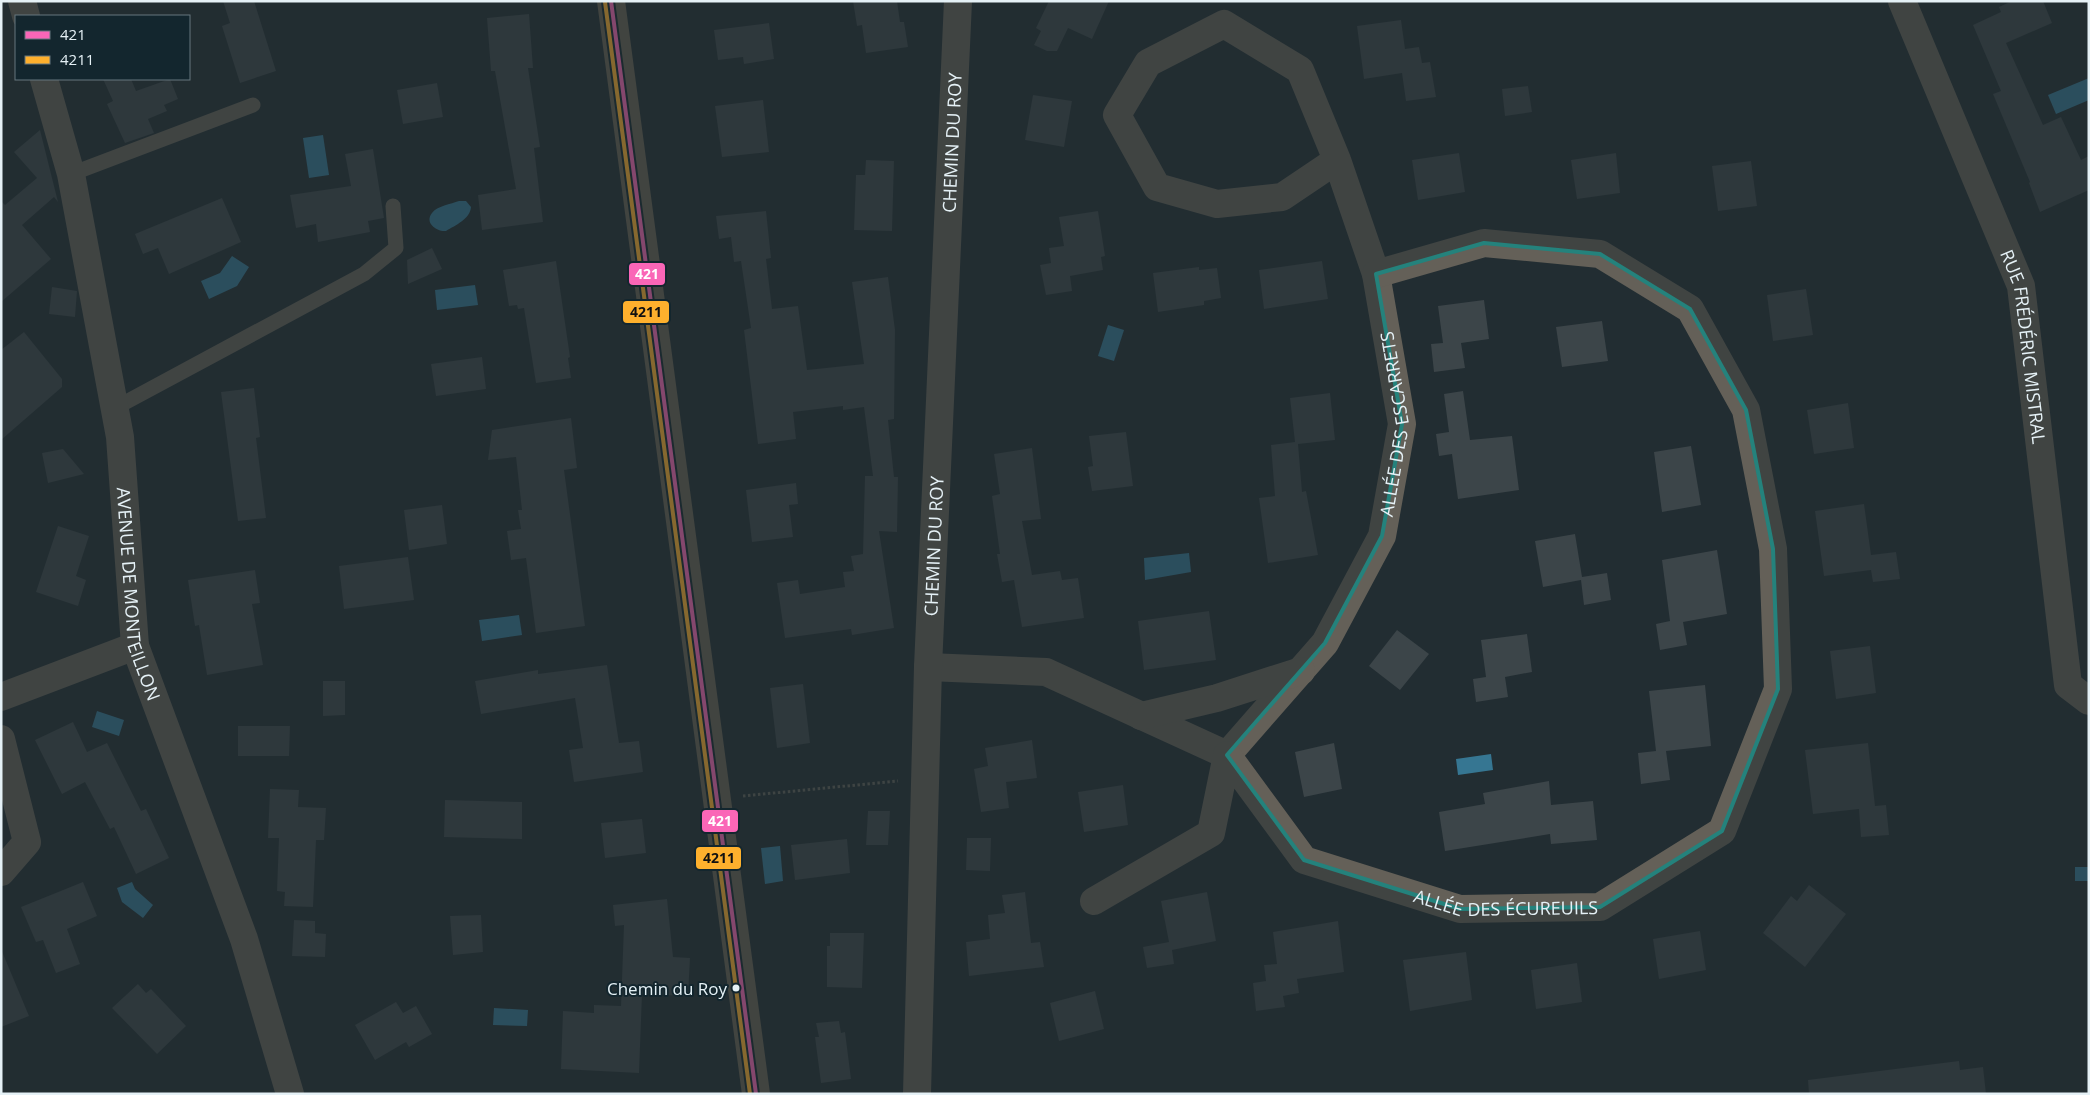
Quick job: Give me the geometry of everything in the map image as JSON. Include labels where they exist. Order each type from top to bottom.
[{"type":"main road","points":[[611,1],[756,1094]]},
{"type":"street","points":[[22,1],[26,15]]},
{"type":"street","name":"CHEMIN DU ROY","points":[[917,1094],[928,667],[958,1]]},
{"type":"street","name":"RUE FRÉDÉRIC MISTRAL","points":[[1902,1],[2020,286],[2068,685],[2089,701]]},
{"type":"street","name":"ALLÉE DES ESCARRETS","points":[[1227,755],[1325,643],[1382,536],[1402,424],[1376,274],[1337,160],[1300,70],[1224,24],[1148,63],[1117,115],[1157,187],[1217,204],[1282,197],[1337,160]]},
{"type":"street","name":"AVENUE DE MONTEILLON","points":[[44,80],[71,174],[120,437],[135,646],[244,939],[290,1094]]},
{"type":"street","name":"ALLÉE DES ÉCUREUILS","points":[[1227,755],[1304,860],[1460,909],[1600,907],[1722,830],[1778,689],[1773,549],[1746,410],[1690,308],[1600,254],[1484,243],[1376,274]]},
{"type":"street","points":[[1,697],[135,646]]},
{"type":"street","points":[[928,667],[1046,672],[1227,755],[1210,833],[1094,901]]},
{"type":"street","points":[[1141,716],[1217,698],[1301,671]]},
{"type":"street","points":[[1,739],[26,842],[1,872]]},
{"type":"lane","points":[[71,174],[253,105]]},
{"type":"lane","points":[[114,408],[364,274],[396,248],[393,206]]},
{"type":"path","points":[[717,798],[925,779]]},
{"type":"highlighted area","points":[[1484,243],[1600,254],[1690,309],[1746,410],[1773,549],[1778,689],[1722,831],[1600,907],[1460,909],[1304,860],[1227,755],[1325,643],[1382,536],[1402,424],[1376,274]]},
{"type":"water","points":[[2089,78],[2089,100],[2056,114],[2048,95]]},
{"type":"water","points":[[323,135],[329,175],[309,178],[303,138]]},
{"type":"water","points":[[459,201],[466,201],[471,207],[465,218],[446,231],[439,230],[433,226],[430,217],[434,211]]},
{"type":"water","points":[[232,256],[249,267],[237,286],[209,299],[201,281],[220,273]]},
{"type":"water","points":[[475,285],[478,305],[437,310],[435,290]]},
{"type":"water","points":[[1108,325],[1124,330],[1114,361],[1098,356]]},
{"type":"water","points":[[1189,553],[1191,572],[1145,580],[1144,558]]},
{"type":"water","points":[[519,615],[522,635],[482,641],[479,620]]},
{"type":"water","points":[[97,711],[124,720],[119,736],[92,727]]},
{"type":"water","points":[[1491,754],[1493,770],[1458,775],[1456,759]]},
{"type":"water","points":[[780,846],[783,881],[765,884],[761,848]]},
{"type":"water","points":[[2075,867],[2089,867],[2089,881],[2075,881]]},
{"type":"water","points":[[132,882],[135,889],[153,905],[143,918],[122,902],[117,888]]},
{"type":"water","points":[[494,1008],[528,1010],[527,1026],[493,1025]]},
{"type":"building","points":[[223,1],[254,1],[276,71],[240,83],[222,26],[230,23]]},
{"type":"building","points":[[853,1],[897,1],[900,22],[904,22],[908,47],[866,53],[862,25],[857,26]]},
{"type":"building","points":[[1049,1],[1109,1],[1092,39],[1068,28],[1057,51],[1047,51],[1034,45],[1041,31],[1036,28]]},
{"type":"building","points":[[2012,1],[2043,1],[2052,23],[2006,43],[2043,125],[2061,117],[2081,160],[2089,156],[2089,190],[2040,212],[2030,182],[1993,94],[2001,91],[1973,25],[2001,12],[1999,7]]},
{"type":"building","points":[[529,14],[533,68],[528,68],[540,147],[534,148],[543,222],[482,230],[478,195],[516,189],[495,71],[491,71],[487,18]]},
{"type":"building","points":[[1401,20],[1405,49],[1419,47],[1422,63],[1430,62],[1436,97],[1406,101],[1402,73],[1364,79],[1357,26]]},
{"type":"building","points":[[769,23],[774,59],[744,64],[743,57],[718,60],[714,30]]},
{"type":"building","points":[[103,80],[131,80],[136,91],[170,80],[178,99],[164,105],[167,111],[148,119],[154,133],[125,143],[107,104],[113,101]]},
{"type":"building","points":[[437,83],[443,117],[403,124],[397,90]]},
{"type":"building","points":[[1528,86],[1532,112],[1505,116],[1502,89]]},
{"type":"building","points":[[1033,95],[1072,101],[1064,147],[1025,140]]},
{"type":"building","points":[[763,100],[769,152],[722,157],[715,106]]},
{"type":"building","points":[[40,130],[58,202],[54,197],[22,225],[51,259],[1,302],[1,201],[5,205],[37,178],[14,152]]},
{"type":"building","points":[[373,149],[384,218],[368,221],[370,232],[318,242],[316,224],[296,228],[290,195],[351,186],[345,154]]},
{"type":"building","points":[[1459,153],[1465,192],[1418,200],[1412,160]]},
{"type":"building","points":[[1616,153],[1620,193],[1577,199],[1571,160]]},
{"type":"building","points":[[866,160],[894,161],[892,231],[854,230],[856,175],[865,175]]},
{"type":"building","points":[[1751,161],[1757,206],[1718,211],[1712,166]]},
{"type":"building","points":[[222,198],[241,242],[169,274],[158,248],[143,254],[135,234]]},
{"type":"building","points":[[766,211],[771,258],[766,259],[772,309],[798,306],[807,370],[864,364],[852,282],[888,277],[895,330],[894,419],[888,420],[894,477],[898,477],[897,532],[879,531],[894,628],[852,635],[851,629],[785,638],[777,583],[798,580],[800,594],[845,587],[843,572],[854,571],[851,556],[863,554],[865,476],[873,476],[864,407],[843,410],[843,406],[793,412],[796,439],[758,444],[744,330],[751,328],[741,261],[734,262],[731,237],[719,239],[716,216]]},
{"type":"building","points":[[1098,211],[1105,256],[1101,257],[1103,270],[1070,276],[1072,291],[1046,295],[1040,265],[1051,263],[1049,248],[1064,246],[1059,217]]},
{"type":"building","points":[[432,248],[442,269],[408,284],[407,260]]},
{"type":"building","points":[[556,261],[570,357],[568,358],[571,378],[536,383],[524,308],[518,309],[517,305],[509,306],[503,270]]},
{"type":"building","points":[[1322,261],[1328,299],[1264,309],[1259,270]]},
{"type":"building","points":[[1199,267],[1199,270],[1217,268],[1221,298],[1204,301],[1204,305],[1158,312],[1153,273]]},
{"type":"building","points":[[52,287],[77,291],[75,317],[49,314]]},
{"type":"building","points":[[1806,289],[1813,335],[1773,341],[1767,295]]},
{"type":"building","points":[[1484,300],[1489,339],[1461,343],[1465,368],[1434,372],[1431,344],[1443,343],[1438,306]]},
{"type":"building","points":[[1602,321],[1608,361],[1562,367],[1556,327]]},
{"type":"building","points":[[24,332],[62,379],[62,387],[1,440],[1,350]]},
{"type":"building","points":[[482,357],[486,389],[436,396],[431,364]]},
{"type":"building","points":[[254,388],[260,437],[256,438],[266,518],[238,521],[221,392]]},
{"type":"building","points":[[1463,391],[1470,440],[1512,436],[1519,490],[1458,499],[1452,454],[1439,456],[1436,434],[1449,432],[1444,394]]},
{"type":"building","points":[[1330,393],[1335,440],[1298,444],[1302,492],[1306,491],[1318,555],[1268,563],[1259,498],[1275,496],[1271,445],[1295,442],[1290,398]]},
{"type":"building","points":[[1848,403],[1854,448],[1814,454],[1807,410]]},
{"type":"building","points":[[571,418],[577,468],[564,470],[585,626],[536,633],[526,558],[511,560],[507,531],[521,529],[518,510],[522,510],[516,457],[488,460],[492,430]]},
{"type":"building","points":[[1126,432],[1133,486],[1092,491],[1088,467],[1093,466],[1089,436]]},
{"type":"building","points":[[1691,446],[1701,505],[1662,512],[1654,452]]},
{"type":"building","points":[[1032,448],[1041,519],[1022,521],[1032,575],[1060,571],[1062,580],[1078,578],[1084,618],[1022,627],[1014,580],[1002,582],[997,554],[1000,554],[992,496],[1000,494],[994,454]]},
{"type":"building","points":[[63,449],[84,474],[48,483],[42,453]]},
{"type":"building","points":[[796,483],[798,504],[789,505],[793,537],[752,542],[746,490]]},
{"type":"building","points":[[1864,504],[1871,555],[1896,552],[1900,579],[1873,582],[1871,570],[1824,576],[1815,511]]},
{"type":"building","points":[[442,505],[447,544],[409,550],[404,510]]},
{"type":"building","points":[[58,526],[89,536],[76,576],[86,580],[78,606],[36,592]]},
{"type":"building","points":[[1575,534],[1582,577],[1607,573],[1611,600],[1584,605],[1581,580],[1543,587],[1535,541]]},
{"type":"building","points":[[1717,550],[1727,614],[1683,622],[1687,645],[1660,650],[1656,624],[1670,621],[1662,560]]},
{"type":"building","points":[[408,557],[414,600],[344,609],[339,566]]},
{"type":"building","points":[[255,570],[260,603],[252,604],[263,665],[207,675],[199,625],[195,626],[188,580]]},
{"type":"building","points":[[1209,611],[1216,660],[1144,670],[1138,621]]},
{"type":"building","points":[[1397,630],[1429,654],[1400,690],[1369,666]]},
{"type":"building","points":[[1527,634],[1532,672],[1505,677],[1508,697],[1476,702],[1473,679],[1486,677],[1481,640]]},
{"type":"building","points":[[1870,646],[1876,693],[1836,699],[1830,651]]},
{"type":"building","points":[[607,665],[619,743],[639,741],[643,772],[574,782],[569,750],[583,748],[575,698],[481,714],[475,681],[538,670],[538,674]]},
{"type":"building","points":[[323,681],[345,681],[345,715],[323,716]]},
{"type":"building","points":[[803,684],[810,743],[777,748],[770,688]]},
{"type":"building","points":[[1705,685],[1711,746],[1666,751],[1670,780],[1641,784],[1638,753],[1656,751],[1649,691]]},
{"type":"building","points":[[73,722],[87,752],[107,743],[141,811],[146,809],[169,858],[136,874],[114,827],[110,829],[85,782],[62,794],[35,740]]},
{"type":"building","points":[[238,726],[290,726],[289,756],[238,756]]},
{"type":"building","points":[[1032,740],[1037,778],[1006,782],[1009,808],[981,812],[974,769],[988,766],[985,748]]},
{"type":"building","points":[[1334,743],[1342,789],[1304,797],[1295,752]]},
{"type":"building","points":[[1868,743],[1875,806],[1886,805],[1889,835],[1861,837],[1859,809],[1813,814],[1805,750]]},
{"type":"building","points":[[1549,781],[1551,805],[1593,801],[1597,840],[1551,844],[1550,834],[1445,851],[1439,812],[1485,804],[1483,793]]},
{"type":"building","points":[[1123,785],[1128,825],[1084,832],[1078,792]]},
{"type":"building","points":[[270,789],[299,790],[298,807],[326,808],[324,840],[316,840],[313,907],[284,906],[285,892],[277,891],[279,838],[268,838]]},
{"type":"building","points":[[445,800],[522,802],[522,839],[444,837]]},
{"type":"building","points":[[868,811],[890,811],[888,845],[866,845]]},
{"type":"building","points":[[642,819],[646,853],[605,858],[601,823]]},
{"type":"building","points":[[967,838],[991,838],[990,871],[966,870]]},
{"type":"building","points":[[847,839],[850,873],[795,880],[791,845]]},
{"type":"building","points":[[83,882],[97,916],[67,929],[80,964],[56,973],[43,940],[36,942],[21,907]]},
{"type":"building","points":[[1809,885],[1846,914],[1805,967],[1763,933],[1791,896],[1797,901]]},
{"type":"building","points":[[1025,892],[1031,943],[1040,942],[1044,967],[969,976],[966,942],[990,939],[988,915],[1005,913],[1002,895]]},
{"type":"building","points":[[1207,892],[1216,941],[1172,950],[1174,964],[1147,968],[1143,947],[1169,942],[1161,901]]},
{"type":"building","points":[[667,899],[673,957],[690,958],[688,996],[642,994],[639,1073],[561,1069],[563,1011],[594,1013],[594,1005],[621,1006],[624,925],[615,926],[613,905]]},
{"type":"building","points":[[481,915],[483,952],[453,955],[450,916]]},
{"type":"building","points":[[294,920],[315,921],[315,933],[326,934],[325,957],[292,956]]},
{"type":"building","points":[[1338,921],[1344,972],[1297,979],[1299,993],[1283,996],[1285,1007],[1256,1011],[1253,983],[1266,981],[1264,965],[1277,964],[1273,932]]},
{"type":"building","points":[[1700,931],[1706,970],[1659,979],[1653,939]]},
{"type":"building","points":[[830,933],[864,933],[862,988],[827,987],[827,946],[830,946]]},
{"type":"building","points":[[1,949],[29,1016],[1,1027]]},
{"type":"building","points":[[1466,952],[1472,1000],[1410,1011],[1403,960]]},
{"type":"building","points":[[1577,963],[1582,1002],[1536,1009],[1531,970]]},
{"type":"building","points":[[138,984],[146,993],[151,989],[186,1026],[157,1054],[112,1008]]},
{"type":"building","points":[[1095,991],[1104,1029],[1059,1041],[1050,1003]]},
{"type":"building","points":[[396,1002],[403,1013],[416,1006],[432,1034],[409,1047],[406,1042],[375,1060],[355,1025]]},
{"type":"building","points":[[839,1021],[841,1033],[845,1032],[851,1079],[821,1083],[815,1037],[819,1037],[816,1023]]},
{"type":"building","points":[[1959,1061],[1960,1070],[1983,1067],[1986,1094],[1809,1094],[1808,1080]]},
{"type":"transit line","name":"421","points":[[611,1],[756,1094]]},
{"type":"transit line","name":"4211","points":[[605,2],[750,1094]]},
{"type":"place","name":"Chemin du Roy","points":[[736,988]]}]
